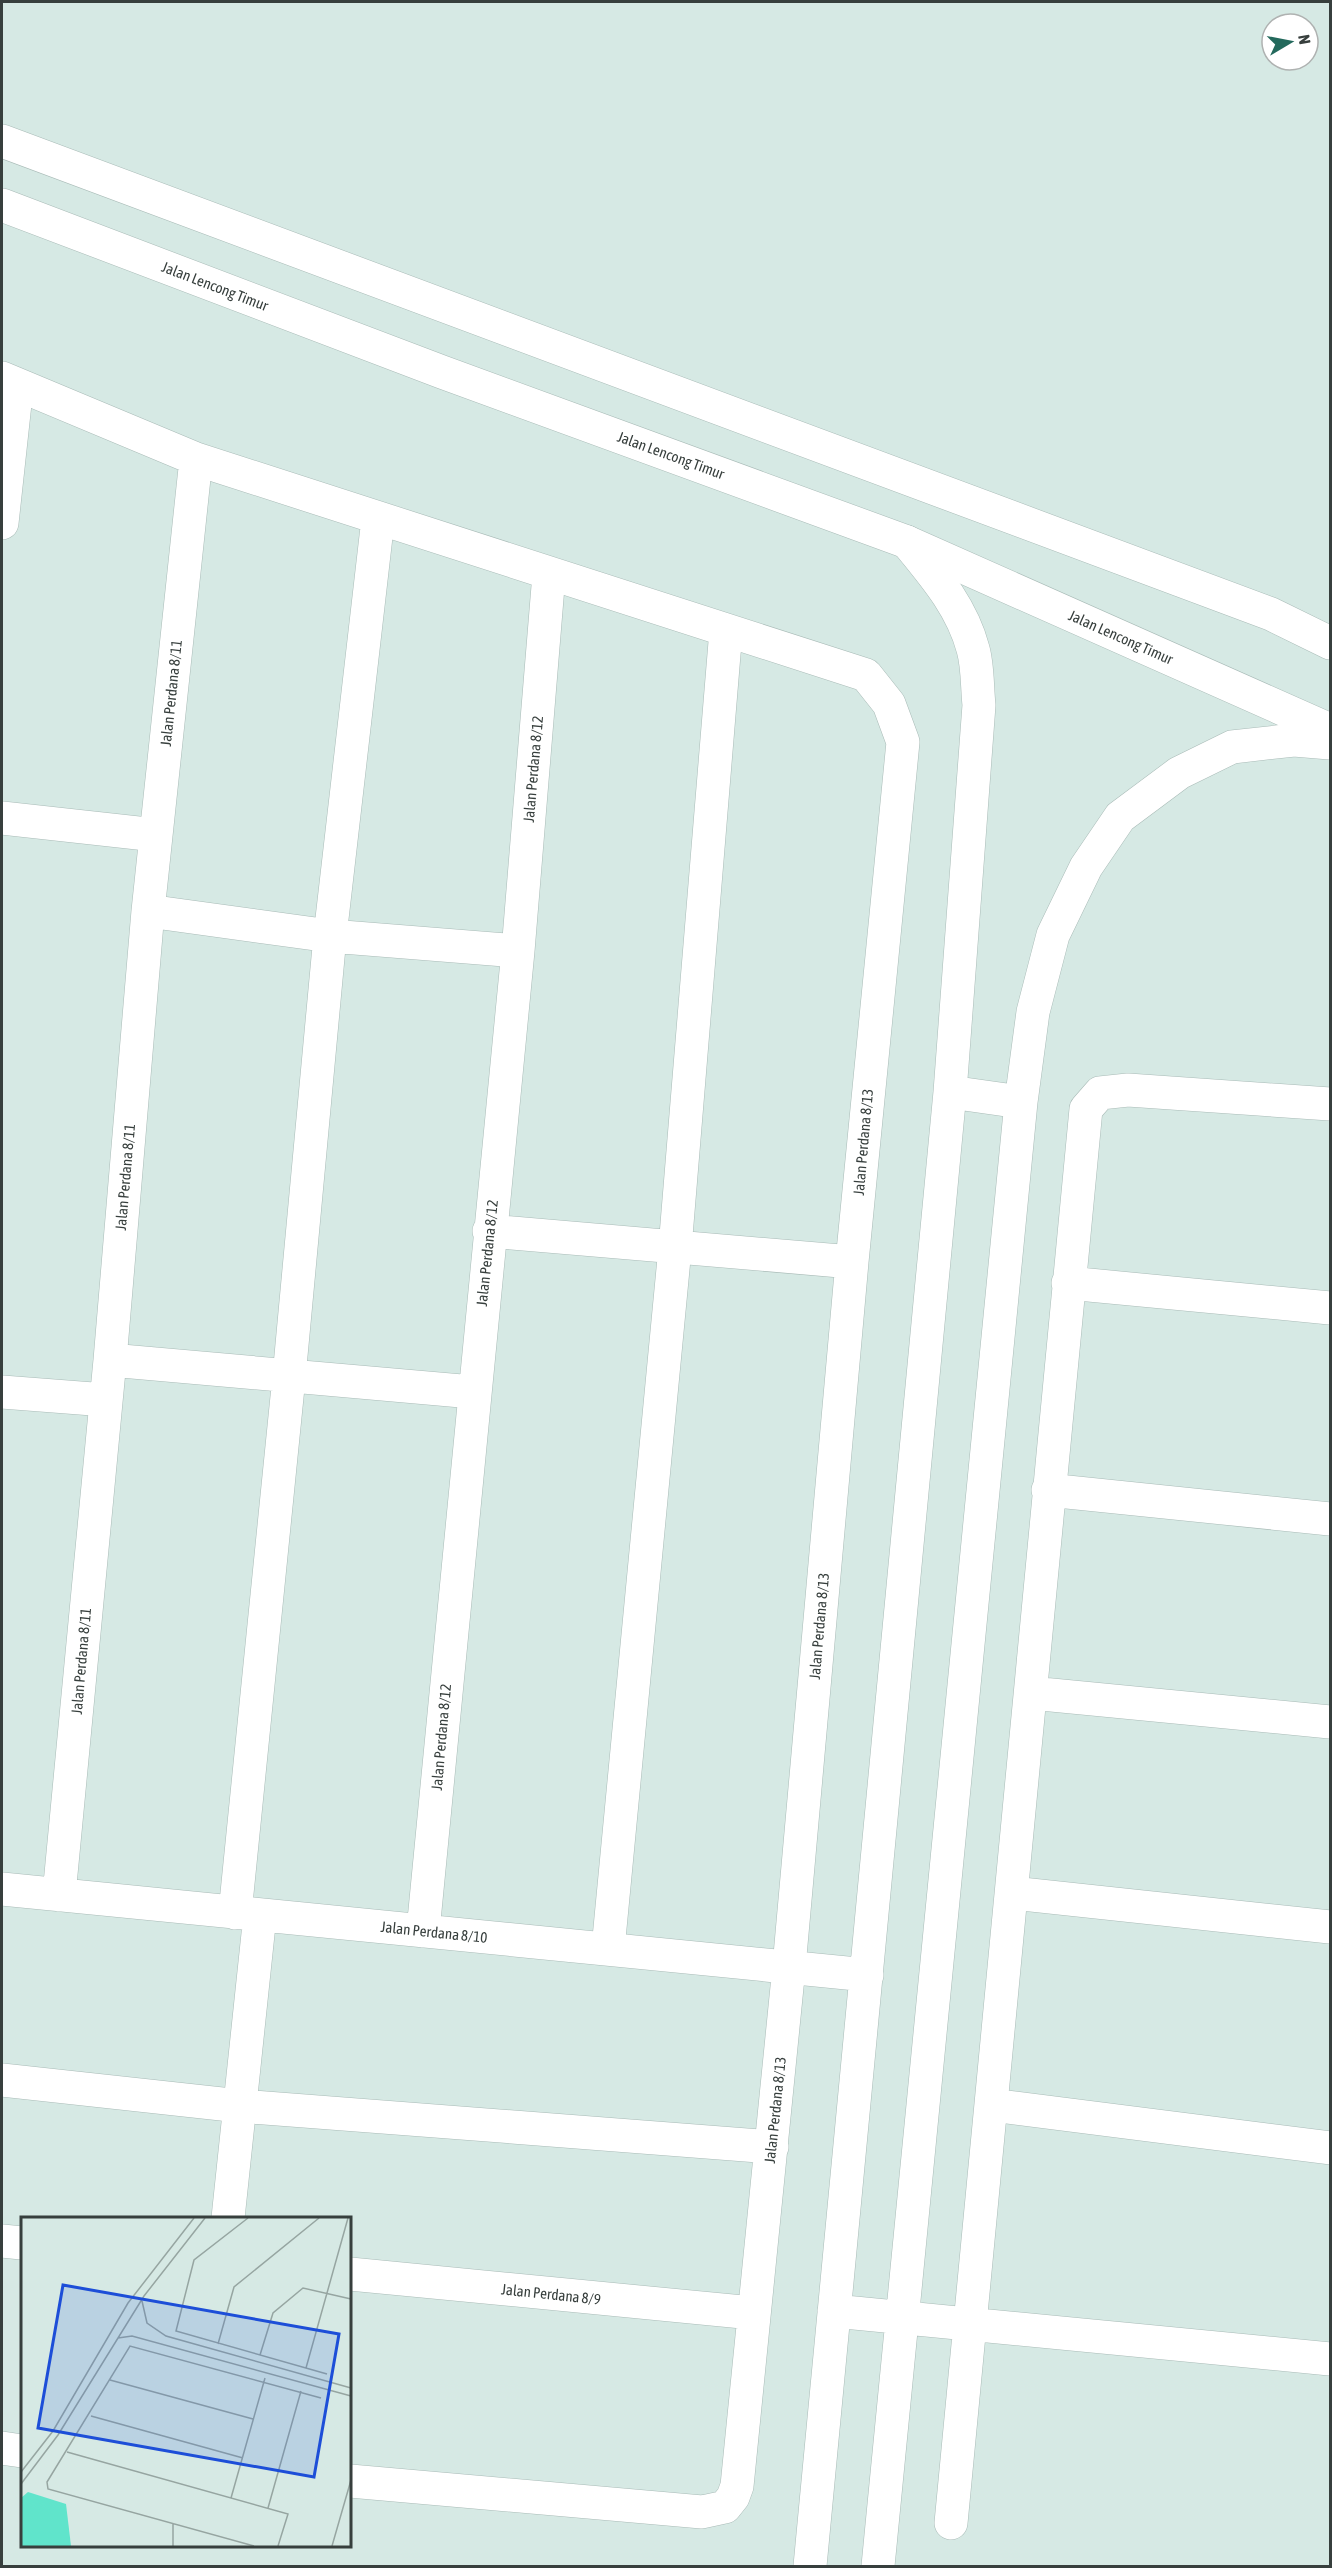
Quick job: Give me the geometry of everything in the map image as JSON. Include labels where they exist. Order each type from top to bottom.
[{"type":"main road","points":[[2,141],[1271,614],[1330,643]]},
{"type":"main road","name":"Jalan Lencong Timur","points":[[2,205],[442,372],[907,542],[1330,730]]},
{"type":"main road","points":[[2,523],[9,382],[196,459],[726,630],[675,1248],[608,1949]]},
{"type":"main road","name":"Jalan Perdana 8/11","points":[[59,1895],[110,1360],[148,910],[196,459]]},
{"type":"main road","points":[[228,2217],[240,2106],[248,1914],[289,1377],[330,936],[378,519]]},
{"type":"main road","points":[[810,2566],[950,1092],[979,705],[973,650],[964,626],[946,590],[907,542]]},
{"type":"main road","name":"Jalan Perdana 8/12","points":[[423,1931],[473,1392],[518,951],[549,574]]},
{"type":"main road","name":"Jalan Perdana 8/13","points":[[351,2481],[702,2512],[725,2507],[733,2497],[736,2486],[772,2147],[852,1262],[903,742],[889,704],[866,675],[726,630]]},
{"type":"main road","points":[[878,2566],[1021,1102],[1033,1012],[1053,935],[1086,867],[1120,817],[1179,773],[1232,747],[1294,740],[1330,743]]},
{"type":"main road","points":[[2,818],[156,835]]},
{"type":"main road","points":[[148,910],[330,936],[518,951]]},
{"type":"main road","points":[[951,2523],[1086,1109],[1100,1093],[1128,1090],[1330,1104]]},
{"type":"main road","points":[[950,1092],[1021,1102]]},
{"type":"main road","points":[[489,1231],[852,1262]]},
{"type":"main road","points":[[1068,1283],[1330,1308]]},
{"type":"main road","points":[[110,1360],[473,1392]]},
{"type":"main road","points":[[2,1392],[106,1400]]},
{"type":"main road","points":[[1048,1490],[1330,1519]]},
{"type":"main road","points":[[1031,1693],[1330,1722]]},
{"type":"main road","name":"Jalan Perdana 8/10","points":[[2,1889],[867,1975]]},
{"type":"main road","points":[[1012,1893],[1330,1927]]},
{"type":"main road","points":[[2,2080],[240,2106],[772,2147]]},
{"type":"main road","points":[[992,2105],[1330,2148]]},
{"type":"main road","points":[[2,2241],[21,2243]]},
{"type":"main road","name":"Jalan Perdana 8/9","points":[[351,2274],[753,2313]]},
{"type":"main road","points":[[834,2311],[1330,2359]]},
{"type":"main road","points":[[2,2448],[21,2451]]}]
